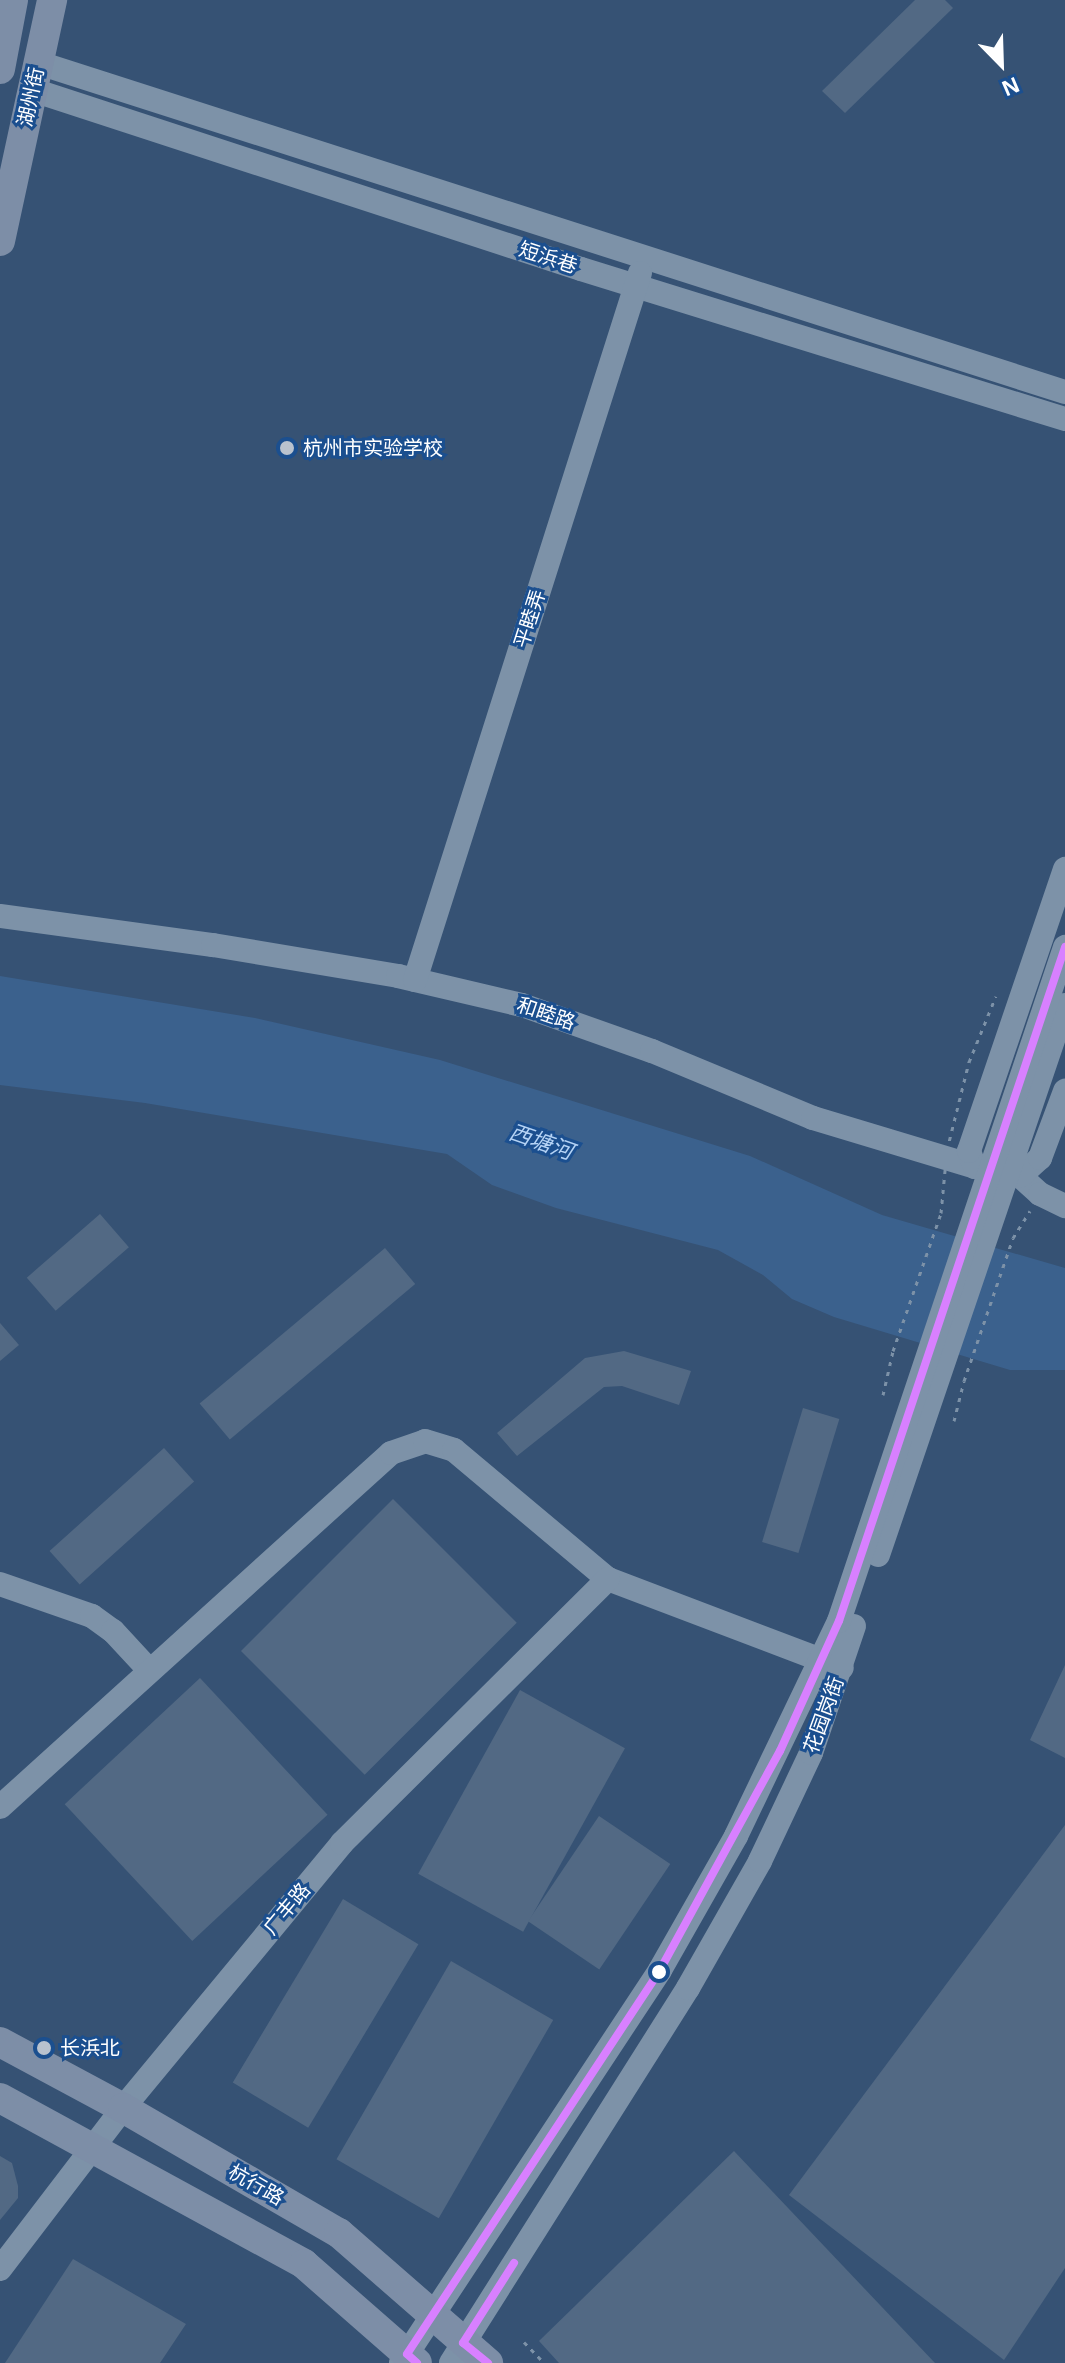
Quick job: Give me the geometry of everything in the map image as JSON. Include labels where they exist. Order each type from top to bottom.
[{"type":"main road","name":"湖州街","points":[[1,64],[13,0]]},
{"type":"main road","name":"湖州街","points":[[0,241],[52,0]]},
{"type":"main road","points":[[1,64],[36,76]]},
{"type":"main road","name":"杭行路","points":[[0,2042],[123,2108],[339,2233],[431,2315],[457,2353],[488,2363]]},
{"type":"main road","points":[[0,2098],[304,2264],[409,2360]]},
{"type":"street","name":"短浜巷","points":[[36,76],[645,258],[1065,392]]},
{"type":"street","name":"短浜巷","points":[[36,76],[636,285],[1065,419]]},
{"type":"street","name":"平睦弄","points":[[415,980],[645,258]]},
{"type":"street","points":[[975,1167],[969,1151],[1065,869]]},
{"type":"street","name":"和睦路","points":[[0,916],[213,945],[415,980],[522,1005],[652,1051],[813,1118],[975,1167],[1020,1176]]},
{"type":"street","name":"花园岗街","points":[[846,1623],[1065,947]]},
{"type":"street","name":"花园岗街","points":[[409,2360],[431,2315],[660,1970],[830,1665],[1065,1005]]},
{"type":"street","points":[[1065,1091],[1040,1158],[1020,1176],[1040,1194],[1065,1206]]},
{"type":"street","points":[[0,1807],[391,1453],[425,1441],[454,1450],[608,1579],[830,1665]]},
{"type":"street","name":"广丰路","points":[[0,2269],[123,2108],[342,1843],[608,1579]]},
{"type":"street","points":[[0,1584],[92,1616],[113,1631],[150,1671]]},
{"type":"street","name":"花园岗街","points":[[457,2353],[688,1988],[760,1861],[811,1753],[830,1665]]},
{"type":"path","points":[[883,1395],[893,1351],[941,1213],[947,1150],[969,1062],[996,996]]},
{"type":"path","points":[[954,1421],[964,1381],[1013,1238],[1040,1194]]},
{"type":"path","points":[[524,2342],[544,2363]]},
{"type":"water","name":"西塘河","points":[[0,976],[255,1018],[440,1060],[750,1156],[882,1215],[1065,1268],[1065,1370],[1010,1370],[834,1317],[792,1299],[763,1275],[718,1250],[556,1208],[492,1185],[447,1154],[145,1103],[0,1085]]},
{"type":"building","points":[[915,0],[945,0],[953,8],[845,113],[822,91]]},
{"type":"building","points":[[100,1214],[129,1247],[56,1311],[27,1278]]},
{"type":"building","points":[[385,1248],[415,1284],[230,1440],[200,1404]]},
{"type":"building","points":[[0,1323],[19,1345],[0,1361]]},
{"type":"building","points":[[624,1351],[691,1371],[679,1405],[622,1386],[604,1387],[517,1456],[497,1433],[585,1358]]},
{"type":"building","points":[[803,1408],[839,1419],[798,1553],[762,1542]]},
{"type":"building","points":[[164,1448],[194,1481],[80,1584],[50,1551]]},
{"type":"building","points":[[393,1499],[517,1623],[365,1775],[241,1651]]},
{"type":"building","points":[[1065,1665],[1065,1758],[1030,1740]]},
{"type":"building","points":[[200,1678],[328,1815],[192,1941],[65,1804]]},
{"type":"building","points":[[520,1690],[625,1748],[523,1932],[418,1874]]},
{"type":"building","points":[[599,1816],[670,1864],[599,1969],[528,1921]]},
{"type":"building","points":[[1065,1825],[1065,2268],[1004,2360],[789,2195]]},
{"type":"building","points":[[343,1899],[418,1944],[308,2128],[233,2082]]},
{"type":"building","points":[[451,1961],[553,2020],[439,2218],[336,2159]]},
{"type":"building","points":[[734,2151],[935,2363],[559,2363],[539,2341]]},
{"type":"building","points":[[0,2156],[12,2163],[18,2198],[0,2220]]},
{"type":"building","points":[[73,2259],[186,2324],[160,2363],[5,2363]]},
{"type":"transit line","points":[[417,2363],[407,2354],[660,1970],[780,1751],[839,1621],[1065,947]]},
{"type":"transit line","points":[[488,2363],[463,2343],[514,2263]]},
{"type":"place","name":"杭州市实验学校","points":[[287,448]]},
{"type":"place","name":"长浜北","points":[[44,2048]]}]
